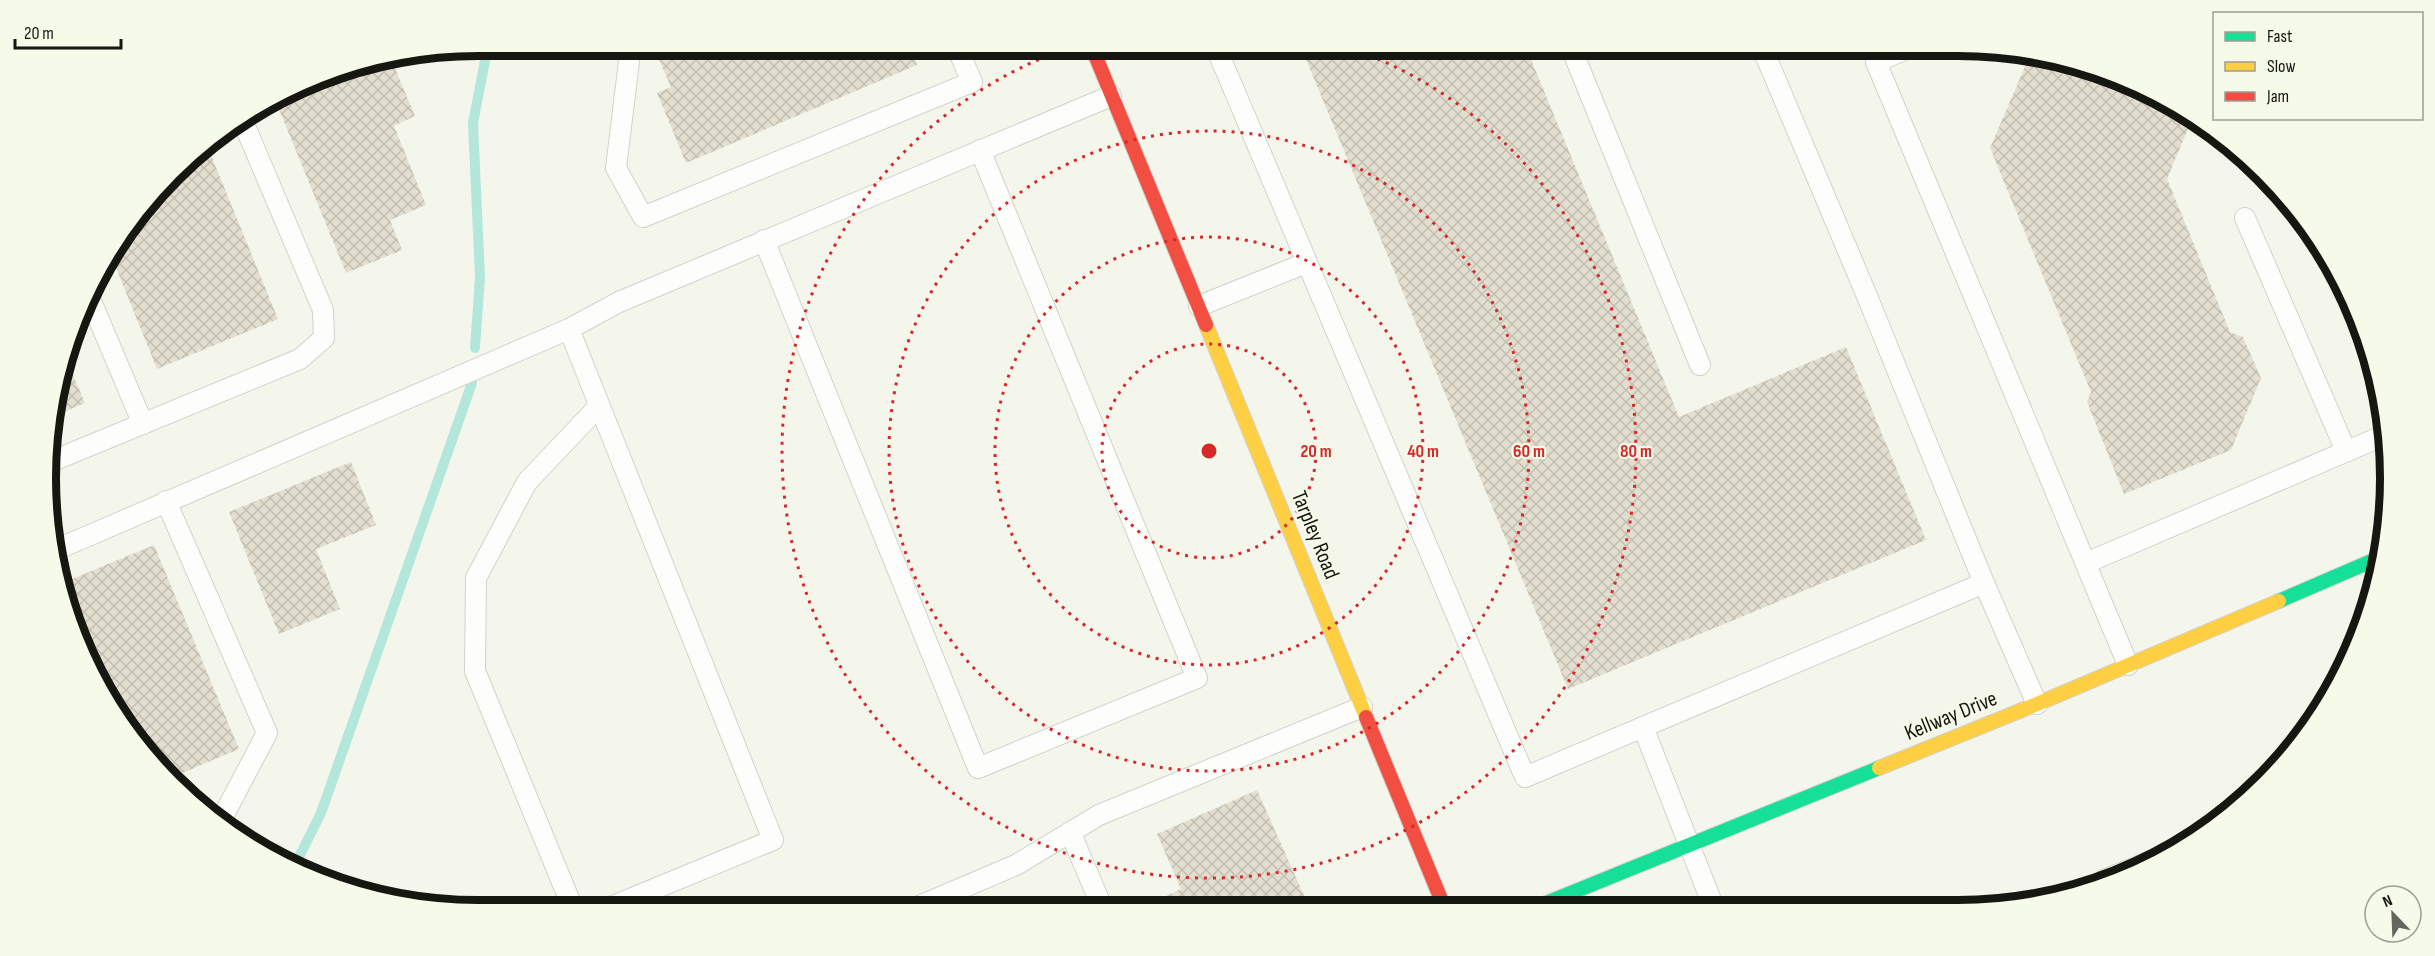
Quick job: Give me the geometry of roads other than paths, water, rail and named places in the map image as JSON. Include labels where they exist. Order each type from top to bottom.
[{"type":"street","name":"Tarpley Road","points":[[1095,56],[1441,900]]},
{"type":"street","name":"Kellway Drive","points":[[1554,900],[2037,704],[2371,561]]},
{"type":"lane","points":[[630,56],[616,168],[643,217],[972,82],[961,56]]},
{"type":"lane","points":[[1220,56],[1525,777],[1984,583]]},
{"type":"lane","points":[[1575,56],[1701,365]]},
{"type":"lane","points":[[1766,56],[1868,296],[1984,583],[2037,704]]},
{"type":"lane","points":[[1890,56],[1876,62],[2128,665]]},
{"type":"lane","points":[[61,546],[569,328],[619,302],[1111,96]]},
{"type":"lane","points":[[56,460],[300,359],[324,338],[323,310],[245,126]]},
{"type":"lane","points":[[764,240],[978,768],[1197,678],[980,150]]},
{"type":"lane","points":[[2245,218],[2346,452]]},
{"type":"lane","points":[[1199,306],[1306,262]]},
{"type":"lane","points":[[93,305],[143,424]]},
{"type":"lane","points":[[569,328],[773,840],[628,900]]},
{"type":"lane","points":[[569,900],[475,670],[476,578],[527,482],[599,406]]},
{"type":"lane","points":[[2086,563],[2378,438]]},
{"type":"lane","points":[[166,501],[267,733],[224,815]]},
{"type":"lane","points":[[934,900],[1016,865],[1099,815],[1362,707]]},
{"type":"lane","points":[[1643,728],[1711,900]]},
{"type":"lane","points":[[1070,832],[1098,900]]},
{"type":"waterway","points":[[475,348],[480,277],[473,123],[486,56]]},
{"type":"waterway","points":[[298,860],[321,813],[472,383]]}]
